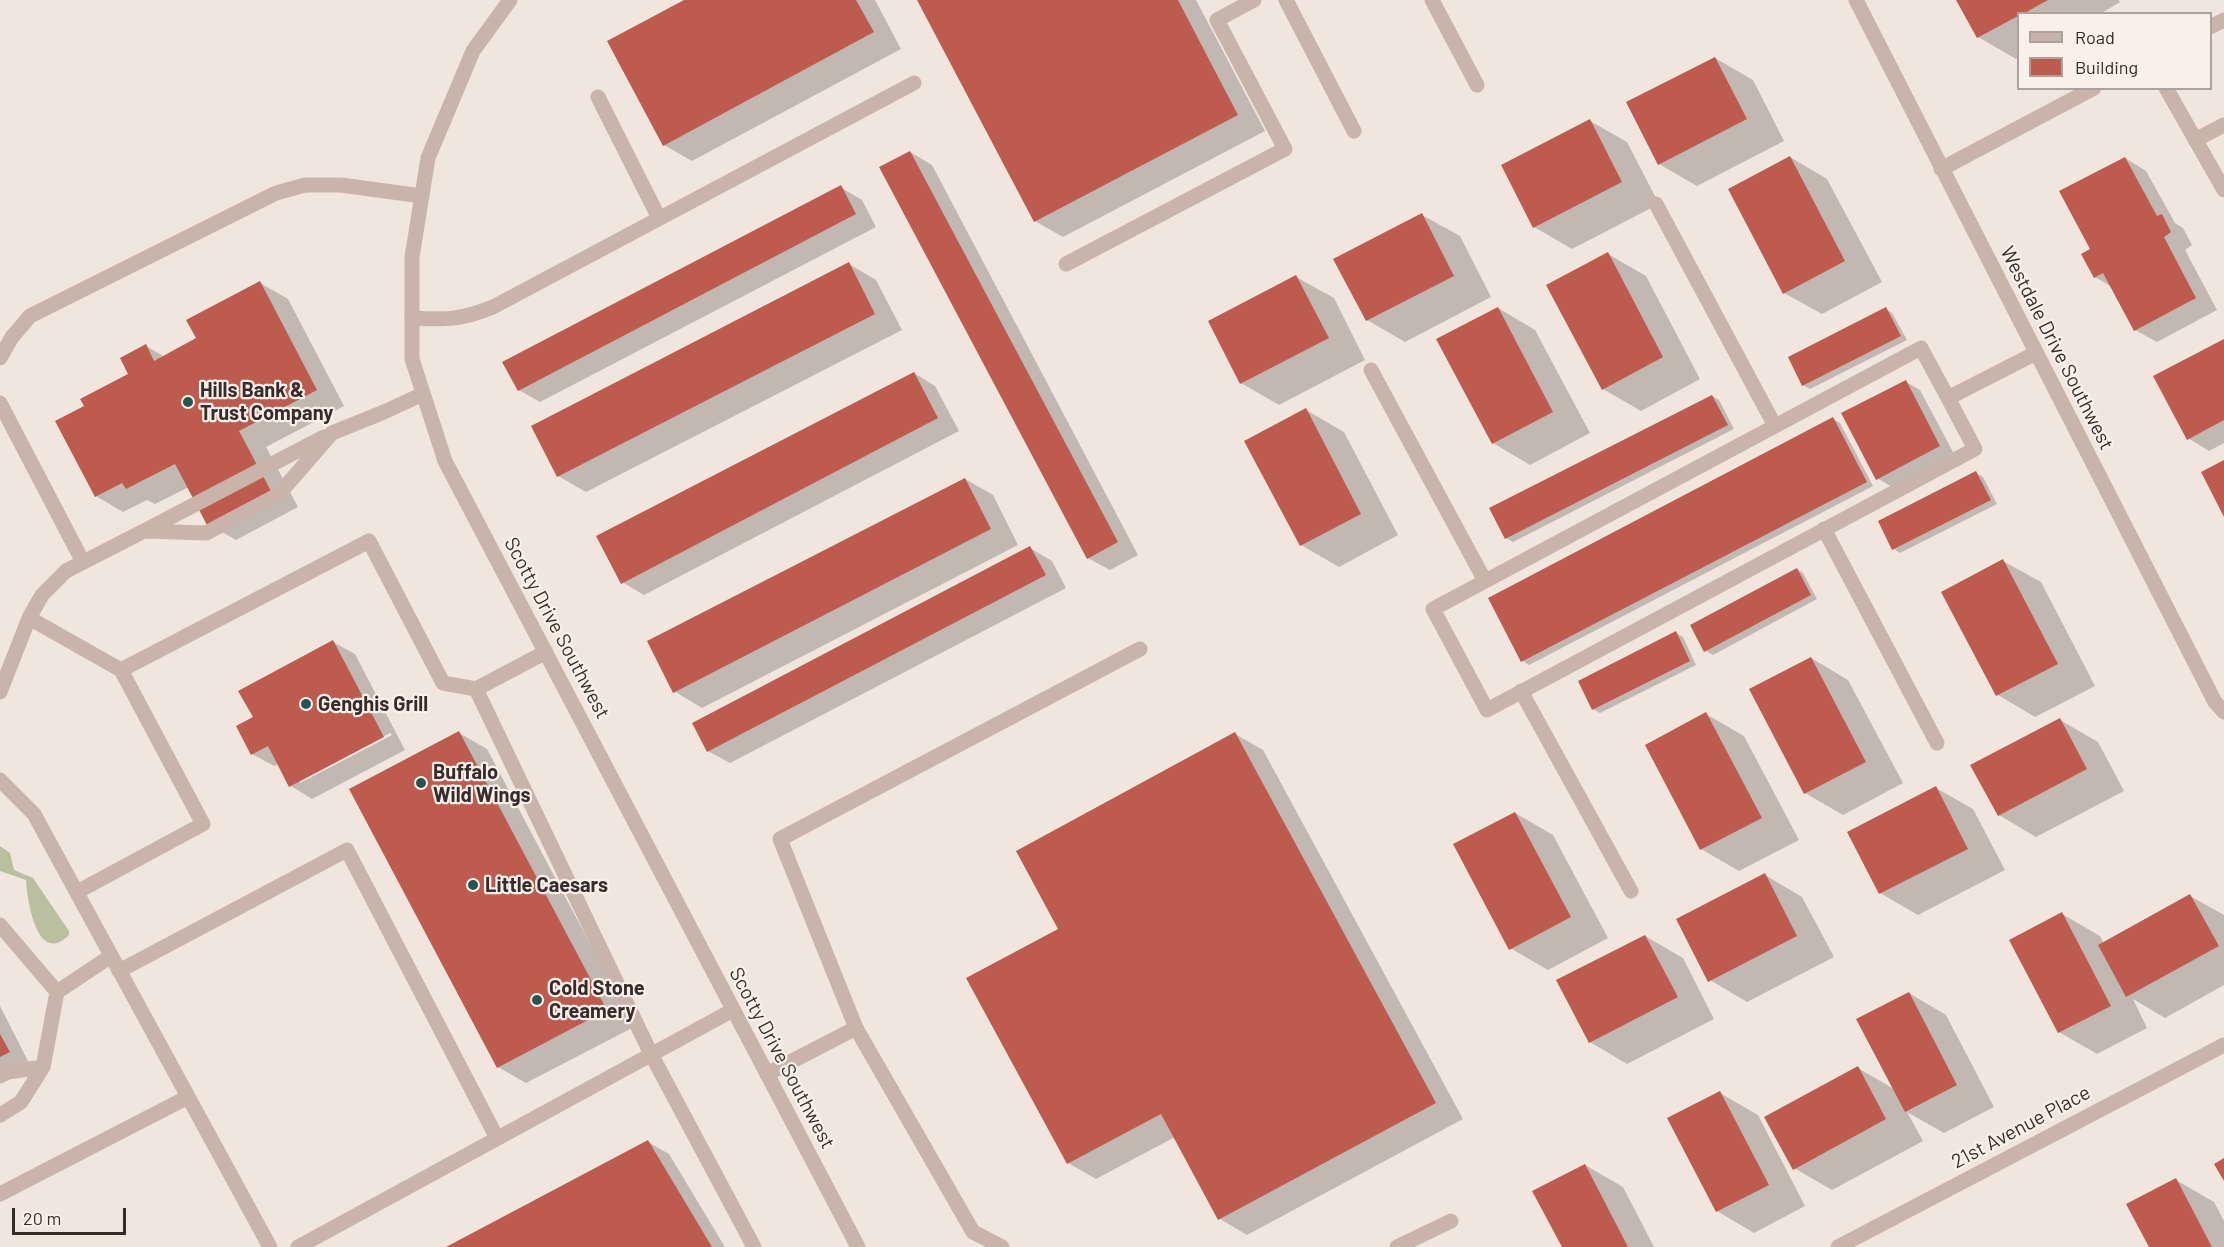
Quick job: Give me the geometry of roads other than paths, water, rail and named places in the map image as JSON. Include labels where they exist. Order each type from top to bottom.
[{"type":"street","name":"Scotty Drive Southwest","points":[[510,0],[473,51],[428,158],[412,257],[412,359],[445,461],[858,1247]]},
{"type":"street","points":[[1066,264],[1285,149],[1217,20],[1254,0]]},
{"type":"street","points":[[1286,0],[1354,131]]},
{"type":"street","points":[[1432,0],[1477,85]]},
{"type":"street","name":"Westdale Drive Southwest","points":[[1856,0],[2215,702],[2224,712]]},
{"type":"street","points":[[412,318],[447,320],[468,317],[493,307],[914,83]]},
{"type":"street","points":[[1941,169],[2090,90]]},
{"type":"street","points":[[2167,90],[2224,190]]},
{"type":"street","points":[[598,97],[659,219]]},
{"type":"street","points":[[2195,140],[2224,125]]},
{"type":"street","points":[[0,358],[12,337],[30,316],[276,193],[305,185],[341,185],[422,196]]},
{"type":"street","points":[[1656,204],[1775,426]]},
{"type":"street","points":[[1921,348],[1975,449],[1487,710],[1433,609],[1775,426],[1921,348]]},
{"type":"street","points":[[1948,398],[2036,353]]},
{"type":"street","points":[[1371,370],[1485,581]]},
{"type":"street","points":[[0,692],[29,618],[42,595],[66,570],[332,433],[423,394]]},
{"type":"street","points":[[0,403],[83,562]]},
{"type":"street","points":[[144,531],[206,533],[237,517],[278,495],[332,433]]},
{"type":"street","points":[[1824,529],[1936,743]]},
{"type":"street","points":[[121,670],[369,541],[443,683],[476,689],[546,652]]},
{"type":"street","points":[[29,618],[121,670],[203,824],[76,892]]},
{"type":"street","points":[[1002,1247],[973,1232],[856,1028],[780,839],[1140,649]]},
{"type":"street","points":[[476,689],[651,1054],[754,1247]]},
{"type":"street","points":[[1521,691],[1631,891]]},
{"type":"street","points":[[0,780],[34,814],[270,1247]]},
{"type":"street","points":[[119,971],[347,850],[497,1138]]},
{"type":"street","points":[[0,926],[57,992]]},
{"type":"street","points":[[0,1115],[21,1102],[43,1067],[57,992],[111,956]]},
{"type":"street","points":[[298,1247],[733,1010]]},
{"type":"street","points":[[767,1074],[856,1028]]},
{"type":"street","name":"21st Avenue Place","points":[[1838,1247],[2224,1045]]},
{"type":"street","points":[[0,1076],[8,1072],[43,1067]]},
{"type":"street","points":[[0,1194],[188,1097]]},
{"type":"street","points":[[1397,1247],[1451,1221]]},
{"type":"place","name":"Hills Bank & Trust Company","points":[[188,402]]},
{"type":"place","name":"Genghis Grill","points":[[306,704]]},
{"type":"place","name":"Buffalo Wild Wings","points":[[421,783]]},
{"type":"place","name":"Little Caesars","points":[[473,885]]},
{"type":"place","name":"Cold Stone Creamery","points":[[537,1000]]}]
